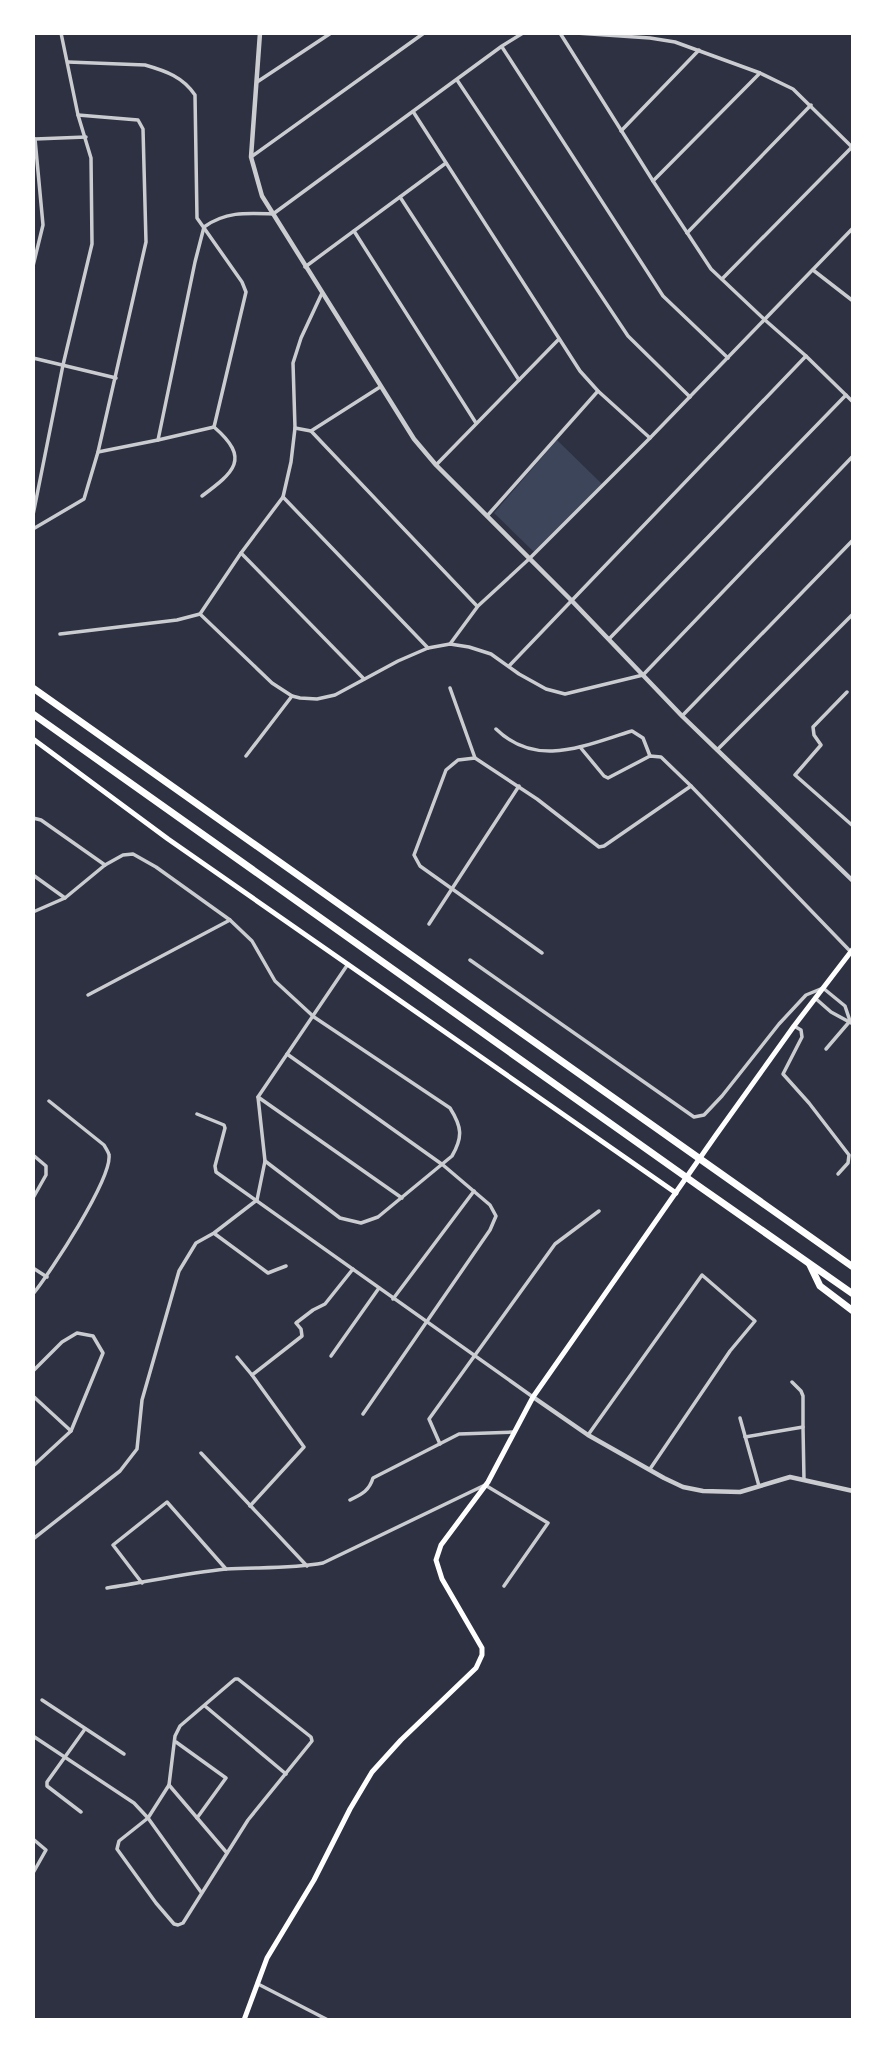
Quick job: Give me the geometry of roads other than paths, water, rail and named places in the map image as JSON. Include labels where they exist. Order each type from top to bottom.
[{"type":"highway","points":[[33,688],[853,1267]]},
{"type":"highway","points":[[33,714],[853,1294]]},
{"type":"highway","points":[[809,1264],[820,1286],[853,1311]]},
{"type":"main road","points":[[33,739],[168,839],[677,1191]]},
{"type":"main road","points":[[246,2019],[256,1983],[267,1958],[314,1880],[372,1772],[480,1661],[480,1642],[442,1579],[436,1560],[441,1545],[485,1485],[533,1397],[716,1135],[851,950]]},
{"type":"street","points":[[33,515],[63,365],[92,244],[91,158],[78,115],[61,33]]},
{"type":"street","points":[[260,33],[251,157],[262,196],[414,439],[436,465],[682,716],[853,881]]},
{"type":"street","points":[[255,83],[331,33]]},
{"type":"street","points":[[251,157],[424,33]]},
{"type":"street","points":[[158,440],[204,228],[234,213],[273,214],[523,33]]},
{"type":"street","points":[[560,33],[711,269],[853,402]]},
{"type":"street","points":[[576,33],[675,42],[760,73],[793,89],[852,148],[722,279]]},
{"type":"street","points":[[502,46],[663,296],[728,358]]},
{"type":"street","points":[[621,131],[699,50]]},
{"type":"street","points":[[68,62],[145,65],[186,82],[195,95],[197,218],[242,282],[246,292],[214,427]]},
{"type":"street","points":[[653,181],[760,73]]},
{"type":"street","points":[[457,80],[628,336],[690,397]]},
{"type":"street","points":[[687,233],[811,105]]},
{"type":"street","points":[[413,113],[580,371],[597,391],[650,438]]},
{"type":"street","points":[[33,530],[83,499],[98,452],[146,242],[143,128],[138,120],[78,115]]},
{"type":"street","points":[[33,266],[43,225],[34,139],[86,137]]},
{"type":"street","points":[[305,267],[446,163]]},
{"type":"street","points":[[401,197],[519,380]]},
{"type":"street","points":[[450,644],[478,606],[650,438],[853,228]]},
{"type":"street","points":[[354,231],[476,423]]},
{"type":"street","points":[[813,270],[853,302]]},
{"type":"street","points":[[60,634],[177,620],[200,614],[283,497],[295,428],[293,363],[301,338],[322,293]]},
{"type":"street","points":[[436,465],[559,339]]},
{"type":"street","points":[[509,666],[806,356]]},
{"type":"street","points":[[33,359],[116,378]]},
{"type":"street","points":[[311,431],[380,387]]},
{"type":"street","points":[[487,516],[597,391]]},
{"type":"street","points":[[609,639],[846,395]]},
{"type":"street","points":[[98,452],[214,427]]},
{"type":"street","points":[[202,496],[232,470],[236,458],[228,439],[214,427]]},
{"type":"street","points":[[295,428],[311,431],[478,606]]},
{"type":"street","points":[[200,614],[272,683],[292,696],[317,699],[335,695],[428,648],[450,644],[491,654],[546,690],[565,694],[643,676],[853,456]]},
{"type":"street","points":[[283,497],[428,648]]},
{"type":"street","points":[[682,716],[853,540]]},
{"type":"street","points":[[241,553],[364,679]]},
{"type":"street","points":[[717,750],[853,614]]},
{"type":"street","points":[[450,688],[475,758],[519,786],[599,847],[691,786]]},
{"type":"street","points":[[847,692],[813,727],[812,731],[821,745],[795,775],[853,826]]},
{"type":"street","points":[[246,756],[292,696]]},
{"type":"street","points":[[496,729],[507,739],[540,751],[580,747],[632,731],[643,738],[650,756]]},
{"type":"street","points":[[580,747],[608,778],[650,756],[661,757],[851,950]]},
{"type":"street","points":[[475,758],[458,760],[446,770],[414,855],[420,866],[542,953]]},
{"type":"street","points":[[429,924],[519,786]]},
{"type":"street","points":[[33,818],[41,820],[105,865]]},
{"type":"street","points":[[33,912],[65,898],[105,865],[123,855],[133,854],[156,867],[230,920],[252,942],[275,981],[314,1017],[450,1108],[459,1122],[460,1143],[452,1156],[378,1217],[361,1223],[340,1218],[265,1161]]},
{"type":"street","points":[[33,875],[65,898]]},
{"type":"street","points":[[88,995],[230,920]]},
{"type":"street","points":[[470,961],[694,1117],[704,1115],[722,1096],[779,1024],[806,995],[823,988],[845,1006],[851,1022]]},
{"type":"street","points":[[33,1539],[120,1471],[137,1449],[142,1400],[179,1271],[196,1243],[214,1233],[257,1200],[265,1161],[258,1097],[348,964]]},
{"type":"street","points":[[815,998],[838,1016],[851,1022]]},
{"type":"street","points":[[826,1049],[851,1022]]},
{"type":"street","points":[[794,1026],[802,1030],[802,1033],[783,1074],[849,1155],[848,1163],[838,1174]]},
{"type":"street","points":[[287,1054],[443,1165],[490,1205],[496,1216],[490,1230],[363,1414]]},
{"type":"street","points":[[258,1097],[402,1198]]},
{"type":"street","points":[[33,1294],[47,1277],[92,1202],[109,1154],[104,1145],[49,1101]]},
{"type":"street","points":[[197,1114],[224,1125],[225,1128],[215,1166],[216,1172],[588,1435],[683,1487],[724,1493],[740,1492],[790,1477],[853,1491]]},
{"type":"street","points":[[33,1155],[46,1167],[46,1175],[33,1198]]},
{"type":"street","points":[[393,1299],[474,1191]]},
{"type":"street","points":[[440,1444],[429,1419],[555,1244],[599,1210]]},
{"type":"street","points":[[214,1233],[268,1273],[285,1266]]},
{"type":"street","points":[[33,1268],[47,1277]]},
{"type":"street","points":[[252,1375],[302,1336],[296,1323],[325,1304],[353,1269]]},
{"type":"street","points":[[588,1435],[702,1275],[755,1321],[730,1351],[649,1470]]},
{"type":"street","points":[[331,1356],[379,1288]]},
{"type":"street","points":[[33,1371],[62,1342],[77,1333],[93,1336],[103,1353],[71,1431],[33,1466]]},
{"type":"street","points":[[237,1357],[304,1447],[250,1506]]},
{"type":"street","points":[[793,1382],[803,1396],[804,1480]]},
{"type":"street","points":[[33,1396],[71,1431]]},
{"type":"street","points":[[740,1418],[759,1486]]},
{"type":"street","points":[[746,1437],[803,1427]]},
{"type":"street","points":[[350,1500],[365,1493],[373,1478],[459,1434],[514,1432]]},
{"type":"street","points":[[201,1453],[307,1566]]},
{"type":"street","points":[[107,1588],[226,1569],[323,1563],[485,1485],[548,1522],[504,1586]]},
{"type":"street","points":[[142,1583],[113,1545],[167,1502],[226,1569]]},
{"type":"street","points":[[238,1679],[311,1737],[312,1741],[248,1820],[183,1923],[178,1925],[174,1924],[156,1903],[117,1849],[119,1841],[148,1818],[169,1785],[175,1736],[180,1726],[205,1706],[238,1679]]},
{"type":"street","points":[[42,1700],[124,1754]]},
{"type":"street","points":[[205,1706],[286,1774]]},
{"type":"street","points":[[81,1812],[47,1786],[48,1777],[85,1729]]},
{"type":"street","points":[[33,1736],[134,1803],[202,1892]]},
{"type":"street","points":[[176,1742],[226,1779],[197,1818]]},
{"type":"street","points":[[169,1785],[227,1853]]},
{"type":"street","points":[[33,1839],[46,1850],[33,1873]]},
{"type":"street","points":[[256,1983],[328,2020]]}]
